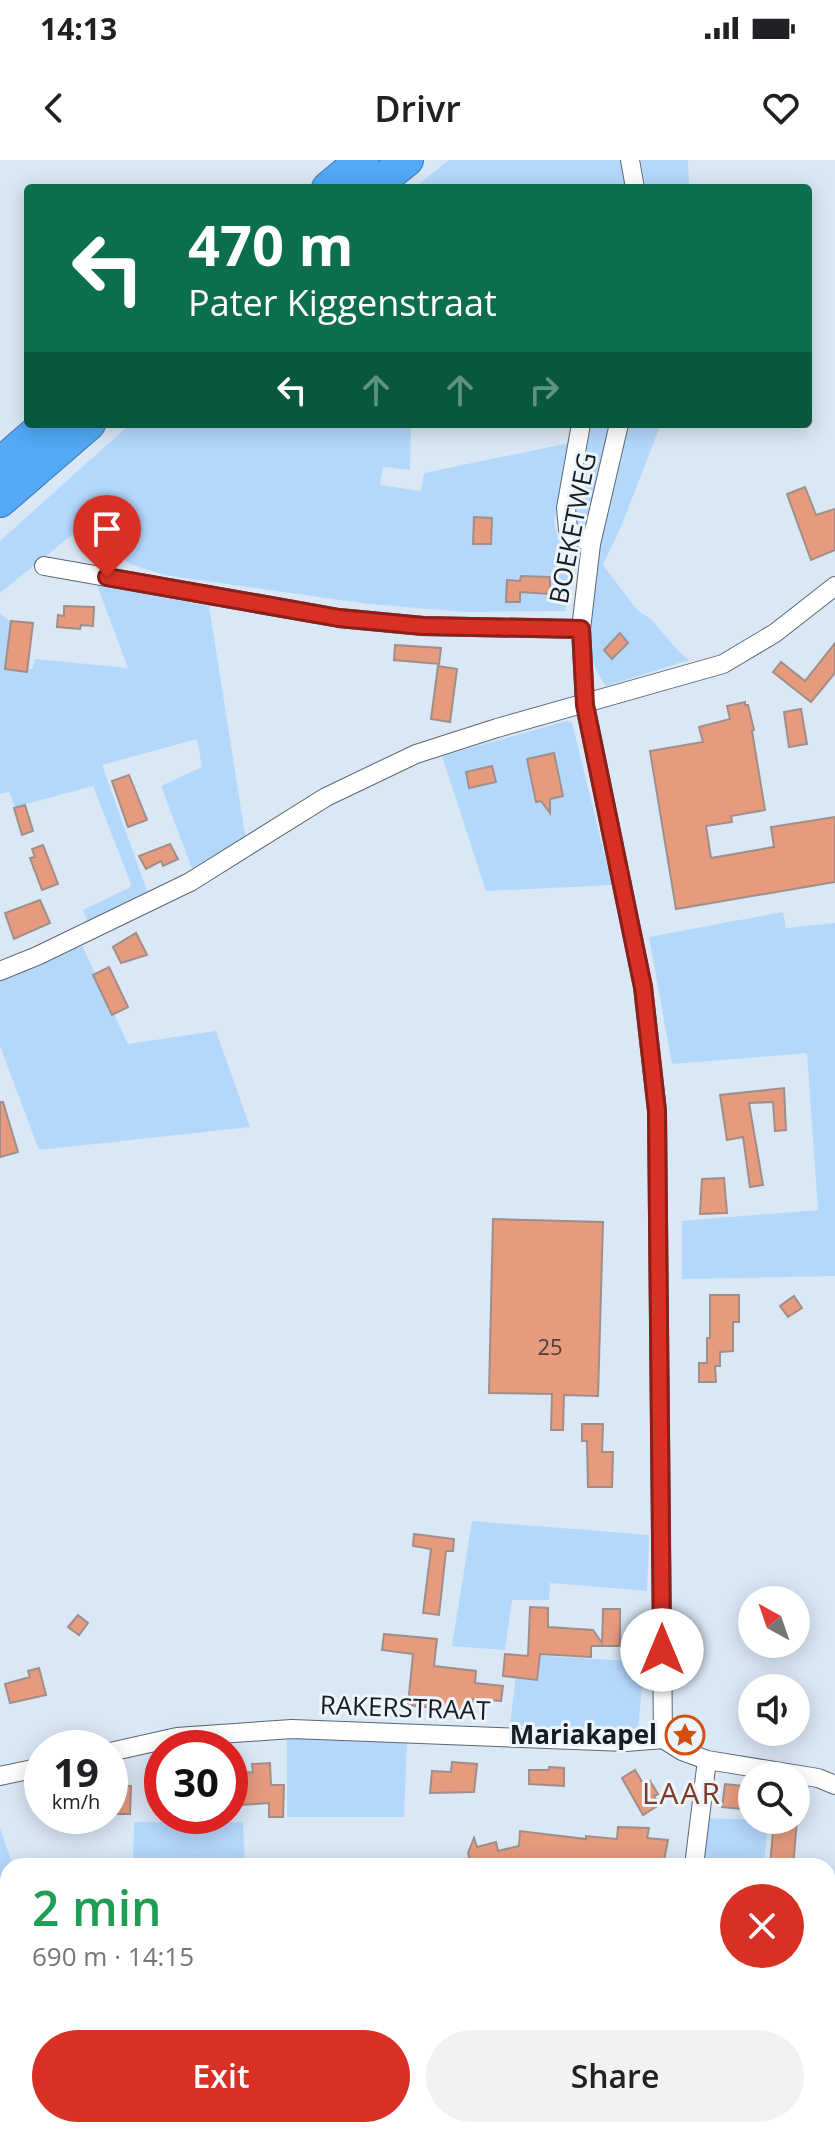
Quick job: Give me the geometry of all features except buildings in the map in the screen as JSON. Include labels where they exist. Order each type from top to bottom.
[{"type":"highway","points":[[333,184],[362,160]]},
{"type":"highway","points":[[377,184],[407,160]]},
{"type":"highway","points":[[0,464],[41,428]]},
{"type":"highway","points":[[0,501],[84,428]]},
{"type":"street","points":[[630,160],[634,184]]},
{"type":"street","points":[[580,428],[566,508],[568,529],[591,544]]},
{"type":"street","name":"BOEKETWEG","points":[[618,428],[591,544],[581,629],[585,705],[643,987],[657,1111],[663,1739]]},
{"type":"street","points":[[44,566],[339,618],[423,626],[581,629]]},
{"type":"street","points":[[0,971],[190,882],[326,797],[416,754],[723,664],[775,633],[835,586]]},
{"type":"street","name":"RAKERSTRAAT","points":[[128,1748],[177,1737],[292,1729],[626,1742],[663,1739]]},
{"type":"street","points":[[663,1739],[682,1751],[707,1760],[818,1778],[835,1785]]},
{"type":"street","points":[[695,1858],[707,1760]]},
{"type":"street","points":[[0,1776],[24,1771]]},
{"type":"shaded area","points":[[449,160],[624,160],[628,184],[419,184]]},
{"type":"shaded area","points":[[641,160],[688,160],[689,184],[645,184]]},
{"type":"shaded area","points":[[126,428],[411,428],[410,470],[383,467],[380,485],[421,491],[424,473],[570,443],[554,522],[558,538],[573,563],[566,611],[465,612],[369,604],[165,575],[130,564],[83,526],[0,593],[0,541]]},
{"type":"shaded area","points":[[585,428],[611,428],[590,517],[580,528],[569,517]]},
{"type":"shaded area","points":[[628,428],[659,428],[603,565],[638,611],[651,619],[689,660],[606,686],[591,652],[590,620],[602,535]]},
{"type":"shaded area","points":[[97,585],[209,606],[246,841],[194,874],[161,786],[202,767],[197,739],[102,765],[149,896],[89,926],[83,910],[129,888],[131,884],[93,786],[15,807],[9,792],[0,794],[0,614],[13,623],[10,667],[32,669],[35,659],[128,668]]},
{"type":"shaded area","points":[[567,721],[572,723],[612,885],[486,891],[442,756]]},
{"type":"shaded area","points":[[783,912],[786,928],[835,923],[835,1276],[682,1279],[682,1221],[818,1210],[807,1053],[672,1064],[649,937]]},
{"type":"shaded area","points":[[82,946],[128,1044],[216,1031],[250,1127],[39,1150],[0,1046],[0,979]]},
{"type":"shaded area","points":[[472,1521],[649,1535],[647,1591],[550,1583],[549,1600],[512,1600],[505,1650],[452,1646]]},
{"type":"shaded area","points":[[531,1655],[644,1662],[638,1731],[510,1726],[517,1666]]},
{"type":"shaded area","points":[[287,1739],[407,1740],[404,1817],[287,1817]]},
{"type":"shaded area","points":[[704,1818],[738,1819],[738,1834],[767,1834],[764,1858],[702,1858]]},
{"type":"shaded area","points":[[134,1822],[144,1822],[144,1834],[244,1834],[245,1858],[133,1858]]},
{"type":"shaded area","points":[[0,1828],[10,1858],[0,1858]]},
{"type":"place","name":"Mariakapel","points":[[685,1735]]},
{"type":"district","name":"LAAR","points":[[682,1794]]},
{"type":"route","points":[[107,577],[339,618],[423,626],[581,629],[585,705],[643,987],[657,1111],[662,1650]]}]
